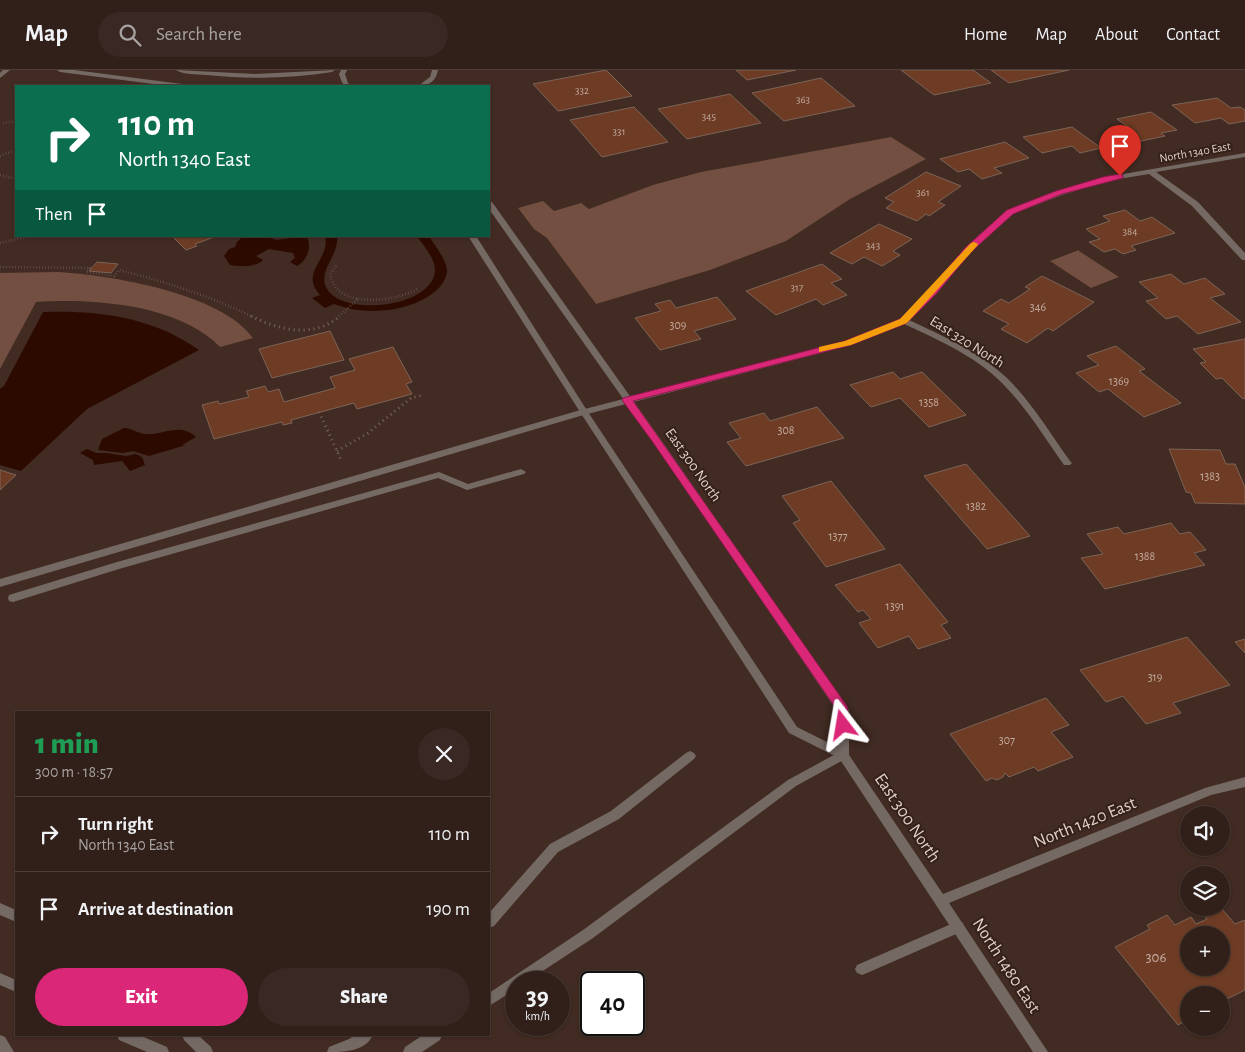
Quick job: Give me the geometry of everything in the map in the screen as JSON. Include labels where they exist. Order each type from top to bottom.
[{"type":"street","points":[[0,76],[8,70]]},
{"type":"street","points":[[60,70],[174,85]]},
{"type":"street","points":[[179,70],[216,75],[249,76],[286,75],[332,70]]},
{"type":"street","points":[[344,70],[342,74],[348,85]]},
{"type":"street","points":[[424,85],[428,82],[436,70]]},
{"type":"street","name":"North 1340 East","points":[[0,583],[584,412],[848,343],[904,321],[968,250],[1010,212],[1059,193],[1106,179],[1245,155]]},
{"type":"street","points":[[1150,171],[1195,204],[1245,258]]},
{"type":"street","name":"East 300 North","points":[[490,205],[656,439],[843,710],[844,755],[941,901]]},
{"type":"street","points":[[473,237],[584,412],[793,730],[844,755]]},
{"type":"street","name":"East 320 North","points":[[904,321],[932,334],[996,373],[1027,406],[1066,463]]},
{"type":"street","points":[[13,598],[117,566],[438,475],[467,487],[522,472]]},
{"type":"street","points":[[490,999],[588,934],[792,783],[844,755]]},
{"type":"street","points":[[490,921],[554,848],[615,815],[690,756]]},
{"type":"street","name":"North 1420 East","points":[[941,901],[1209,791],[1245,782]]},
{"type":"street","name":"North 1480 East","points":[[941,901],[1041,1052]]},
{"type":"street","points":[[0,909],[15,916]]},
{"type":"street","points":[[862,969],[958,927]]},
{"type":"street","points":[[0,979],[15,986]]},
{"type":"street","points":[[126,1036],[162,1052]]},
{"type":"street","points":[[190,1036],[206,1052]]},
{"type":"street","points":[[334,1052],[354,1044],[365,1036]]},
{"type":"street","points":[[410,1052],[434,1036]]},
{"type":"street","points":[[0,1042],[6,1052]]},
{"type":"path","points":[[3,123],[15,121]]},
{"type":"path","points":[[0,156],[15,150]]},
{"type":"path","points":[[0,175],[15,178]]},
{"type":"path","points":[[0,243],[27,237]]},
{"type":"path","points":[[0,266],[91,268],[86,272],[114,276],[119,270],[197,292],[265,324],[282,329],[304,331],[330,324],[358,299]]},
{"type":"path","points":[[336,266],[330,274],[331,283],[344,295],[358,299],[387,300],[400,297],[418,288]]},
{"type":"path","points":[[337,451],[368,432],[411,398],[423,395]]},
{"type":"path","points":[[319,412],[342,462]]},
{"type":"shaded area","points":[[891,137],[926,159],[850,199],[786,241],[710,270],[596,304],[547,238],[534,229],[518,208],[543,201],[554,211],[581,203],[589,209],[653,185],[701,172]]},
{"type":"shaded area","points":[[242,237],[266,237],[277,240],[306,237],[309,249],[304,261],[297,266],[290,262],[295,258],[293,253],[269,249],[256,256],[263,260],[257,264],[230,265],[224,256],[229,249],[235,247]]},
{"type":"shaded area","points":[[325,237],[337,237],[337,243],[325,274],[324,281],[326,287],[335,297],[349,303],[366,305],[385,304],[404,300],[420,293],[431,283],[435,270],[433,261],[418,237],[430,237],[445,261],[446,276],[439,288],[426,298],[401,308],[373,311],[346,308],[334,304],[325,308],[312,298],[320,295],[314,287],[313,279],[326,244]]},
{"type":"shaded area","points":[[1079,250],[1119,277],[1091,288],[1050,261]]},
{"type":"shaded area","points":[[57,272],[134,282],[191,298],[216,309],[238,322],[253,338],[220,347],[203,333],[182,321],[159,313],[108,303],[83,301],[36,302],[0,369],[0,273]]},
{"type":"shaded area","points":[[43,312],[84,312],[124,318],[163,330],[199,350],[87,409],[21,471],[0,465],[0,389],[4,386]]},
{"type":"shaded area","points":[[124,428],[146,434],[184,430],[196,437],[182,445],[186,445],[149,456],[133,451],[123,453],[98,450],[102,439]]},
{"type":"shaded area","points":[[87,449],[96,453],[126,456],[136,454],[142,457],[145,465],[130,471],[122,461],[94,465],[93,460],[80,453]]},
{"type":"building","points":[[606,70],[632,96],[558,111],[533,84]]},
{"type":"building","points":[[736,70],[796,70],[747,80]]},
{"type":"building","points":[[901,70],[973,70],[991,83],[934,95]]},
{"type":"building","points":[[991,70],[1069,70],[1009,83]]},
{"type":"building","points":[[821,78],[855,106],[784,121],[752,93]]},
{"type":"building","points":[[730,94],[761,123],[687,139],[658,109]]},
{"type":"building","points":[[1217,98],[1231,108],[1240,107],[1245,110],[1245,121],[1229,124],[1221,118],[1195,123],[1172,105]]},
{"type":"building","points":[[634,107],[668,142],[602,157],[570,120]]},
{"type":"building","points":[[1151,112],[1177,130],[1161,133],[1165,136],[1136,142],[1120,131],[1131,129],[1117,119]]},
{"type":"building","points":[[1072,127],[1101,148],[1080,153],[1072,146],[1042,153],[1023,137]]},
{"type":"building","points":[[1005,142],[1029,158],[994,168],[1002,173],[982,179],[969,169],[958,172],[940,159]]},
{"type":"building","points":[[926,172],[961,186],[938,202],[945,205],[929,216],[926,214],[917,221],[886,208],[894,202],[885,198]]},
{"type":"building","points":[[1125,210],[1140,221],[1152,217],[1175,233],[1131,246],[1136,250],[1123,254],[1115,249],[1104,252],[1089,242],[1100,239],[1086,229],[1110,221],[1103,216]]},
{"type":"building","points":[[879,224],[912,239],[893,251],[900,255],[882,266],[864,257],[852,264],[830,253]]},
{"type":"building","points":[[173,237],[214,237],[195,244],[197,246],[186,250]]},
{"type":"building","points":[[97,262],[118,264],[111,273],[89,271]]},
{"type":"building","points":[[822,264],[842,279],[831,283],[847,295],[823,305],[816,299],[776,315],[746,291]]},
{"type":"building","points":[[1171,274],[1184,284],[1205,278],[1225,294],[1210,298],[1241,322],[1198,334],[1177,316],[1166,319],[1146,301],[1158,298],[1139,282]]},
{"type":"building","points":[[1042,276],[1094,302],[1053,331],[1048,328],[1027,343],[1001,329],[1009,324],[983,311],[1001,299],[1009,303],[1030,289],[1025,287]]},
{"type":"building","points":[[717,297],[736,319],[694,331],[701,339],[660,350],[635,318],[661,311],[655,304],[670,300],[676,308]]},
{"type":"building","points":[[330,331],[344,360],[272,378],[259,349]]},
{"type":"building","points":[[1245,339],[1245,398],[1243,399],[1222,378],[1216,379],[1200,363],[1206,362],[1193,349]]},
{"type":"building","points":[[1116,346],[1145,369],[1139,371],[1181,403],[1144,417],[1108,389],[1099,392],[1076,373],[1099,365],[1087,356]]},
{"type":"building","points":[[393,347],[412,382],[406,384],[412,394],[357,409],[354,403],[291,420],[292,423],[283,425],[282,422],[214,439],[202,405],[218,401],[219,404],[249,397],[246,391],[265,386],[268,392],[279,389],[284,402],[335,388],[330,377],[355,370],[349,359]]},
{"type":"building","points":[[893,372],[900,379],[922,372],[966,415],[929,427],[900,398],[871,407],[850,385]]},
{"type":"building","points":[[817,407],[844,438],[746,466],[727,442],[741,438],[729,423],[764,413],[770,421]]},
{"type":"building","points":[[1169,449],[1220,450],[1226,464],[1235,464],[1245,487],[1245,504],[1195,503],[1191,493],[1186,492]]},
{"type":"building","points":[[966,464],[1030,536],[987,549],[924,476]]},
{"type":"building","points":[[0,470],[16,475],[0,490]]},
{"type":"building","points":[[831,481],[885,549],[826,567],[793,523],[800,520],[782,496]]},
{"type":"building","points":[[1171,523],[1180,534],[1190,532],[1206,550],[1194,553],[1205,565],[1105,589],[1081,558],[1103,554],[1087,534],[1118,527],[1124,534]]},
{"type":"building","points":[[900,564],[948,622],[941,625],[951,638],[918,649],[909,636],[878,648],[859,623],[871,619],[863,610],[858,612],[835,585]]},
{"type":"building","points":[[1187,637],[1230,685],[1173,703],[1181,713],[1146,724],[1123,696],[1106,702],[1080,670]]},
{"type":"building","points":[[1245,639],[1245,653],[1235,642]]},
{"type":"building","points":[[1046,698],[1069,725],[1051,732],[1073,757],[1038,771],[1034,767],[1009,777],[1005,773],[1003,777],[997,780],[992,778],[986,781],[950,734]]},
{"type":"building","points":[[1167,915],[1175,925],[1191,917],[1196,924],[1207,919],[1205,916],[1228,916],[1235,924],[1245,920],[1245,990],[1230,998],[1230,986],[1180,986],[1180,1024],[1178,1025],[1115,947],[1150,929],[1147,925]]},
{"type":"slow traffic","points":[[823,349],[848,343],[904,321],[974,244]]},
{"type":"route","points":[[843,725],[843,710],[627,400],[848,343],[904,321],[968,250],[1010,212],[1059,193],[1120,176]]}]
